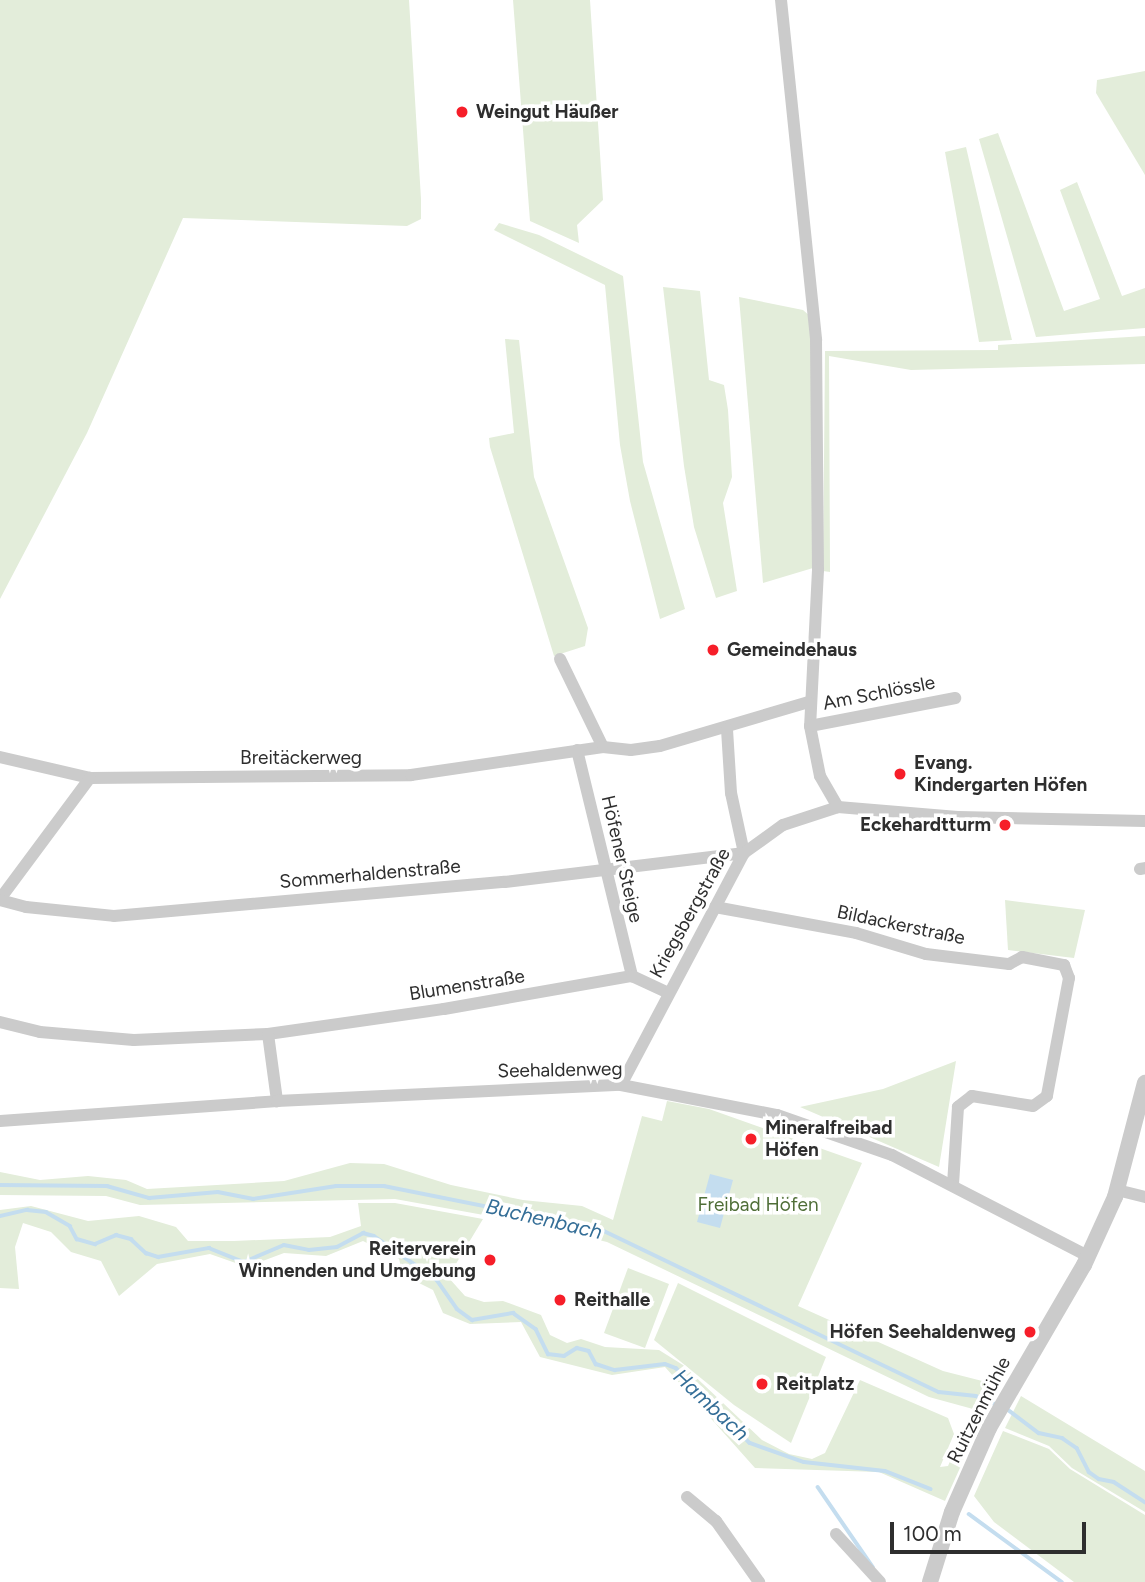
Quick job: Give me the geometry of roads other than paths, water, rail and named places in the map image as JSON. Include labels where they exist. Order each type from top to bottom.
[{"type":"street","points":[[781,0],[815,330],[816,646],[809,702],[810,726],[820,776],[838,807],[958,817],[1145,821]]},
{"type":"street","points":[[560,659],[603,747]]},
{"type":"street","name":"Am Schlössle","points":[[810,726],[955,698]]},
{"type":"street","name":"Breitäckerweg","points":[[0,757],[90,778],[397,776],[603,747],[650,748],[727,729],[809,702]]},
{"type":"street","points":[[727,729],[731,793],[744,853]]},
{"type":"street","name":"Höfener Steige","points":[[577,750],[632,976]]},
{"type":"street","points":[[0,900],[90,778]]},
{"type":"street","name":"Kriegsbergstraße","points":[[621,1085],[744,853],[783,825],[838,807]]},
{"type":"street","name":"Sommerhaldenstraße","points":[[0,900],[26,908],[114,916],[744,853]]},
{"type":"street","name":"Bildackerstraße","points":[[715,907],[856,933],[926,954],[1009,964],[1022,957],[1064,965],[1069,978],[1047,1096],[1033,1107],[972,1096],[958,1107],[953,1184]]},
{"type":"street","points":[[632,976],[668,993]]},
{"type":"street","name":"Blumenstraße","points":[[0,1022],[40,1032],[134,1040],[268,1034],[444,1009],[632,976]]},
{"type":"street","points":[[268,1034],[277,1101]]},
{"type":"street","name":"Ruitzenmühle","points":[[930,1582],[953,1512],[997,1413],[1086,1261],[1116,1190],[1145,1083]]},
{"type":"street","name":"Seehaldenweg","points":[[0,1121],[277,1101],[621,1085],[777,1115],[892,1155],[953,1184],[1086,1261]]},
{"type":"street","points":[[1116,1190],[1145,1197]]},
{"type":"street","points":[[687,1497],[716,1521],[759,1582]]},
{"type":"street","points":[[836,1534],[880,1582]]},
{"type":"water","points":[[710,1174],[733,1180],[720,1228],[697,1222]]},
{"type":"waterway","name":"Buchenbach","points":[[0,1185],[107,1186],[149,1198],[218,1192],[253,1199],[336,1186],[384,1186],[600,1229],[939,1392],[976,1396],[997,1405]]},
{"type":"waterway","name":"Hambach","points":[[0,1216],[27,1210],[46,1212],[70,1226],[77,1239],[95,1244],[116,1235],[131,1239],[146,1253],[158,1257],[209,1248],[244,1262],[284,1245],[309,1250],[337,1247],[363,1233],[374,1236],[437,1280],[457,1309],[472,1320],[513,1313],[536,1329],[548,1354],[564,1356],[577,1348],[589,1351],[596,1364],[615,1370],[665,1364],[676,1368],[750,1443],[804,1462],[885,1471],[931,1489]]},
{"type":"waterway","name":"Buchenbach","points":[[1007,1409],[1039,1433],[1062,1438],[1077,1448],[1089,1472],[1099,1479],[1114,1482],[1145,1502]]},
{"type":"waterway","name":"Hambach","points":[[818,1487],[873,1567]]},
{"type":"waterway","points":[[969,1514],[1062,1582]]},
{"type":"place","name":"Weingut Häußer","points":[[462,112]]},
{"type":"place","name":"Gemeindehaus","points":[[713,650]]},
{"type":"place","name":"Evang. Kindergarten Höfen","points":[[900,774]]},
{"type":"place","name":"Eckehardtturm","points":[[1005,825]]},
{"type":"place","name":"Mineralfreibad Höfen","points":[[751,1139]]},
{"type":"place","name":"Reiterverein Winnenden und Umgebung","points":[[490,1260]]},
{"type":"place","name":"Reithalle","points":[[560,1300]]},
{"type":"place","name":"Höfen Seehaldenweg","points":[[1030,1332]]},
{"type":"place","name":"Reitplatz","points":[[762,1384]]},
{"type":"park label","name":"Freibad Höfen","points":[[758,1205]]}]
